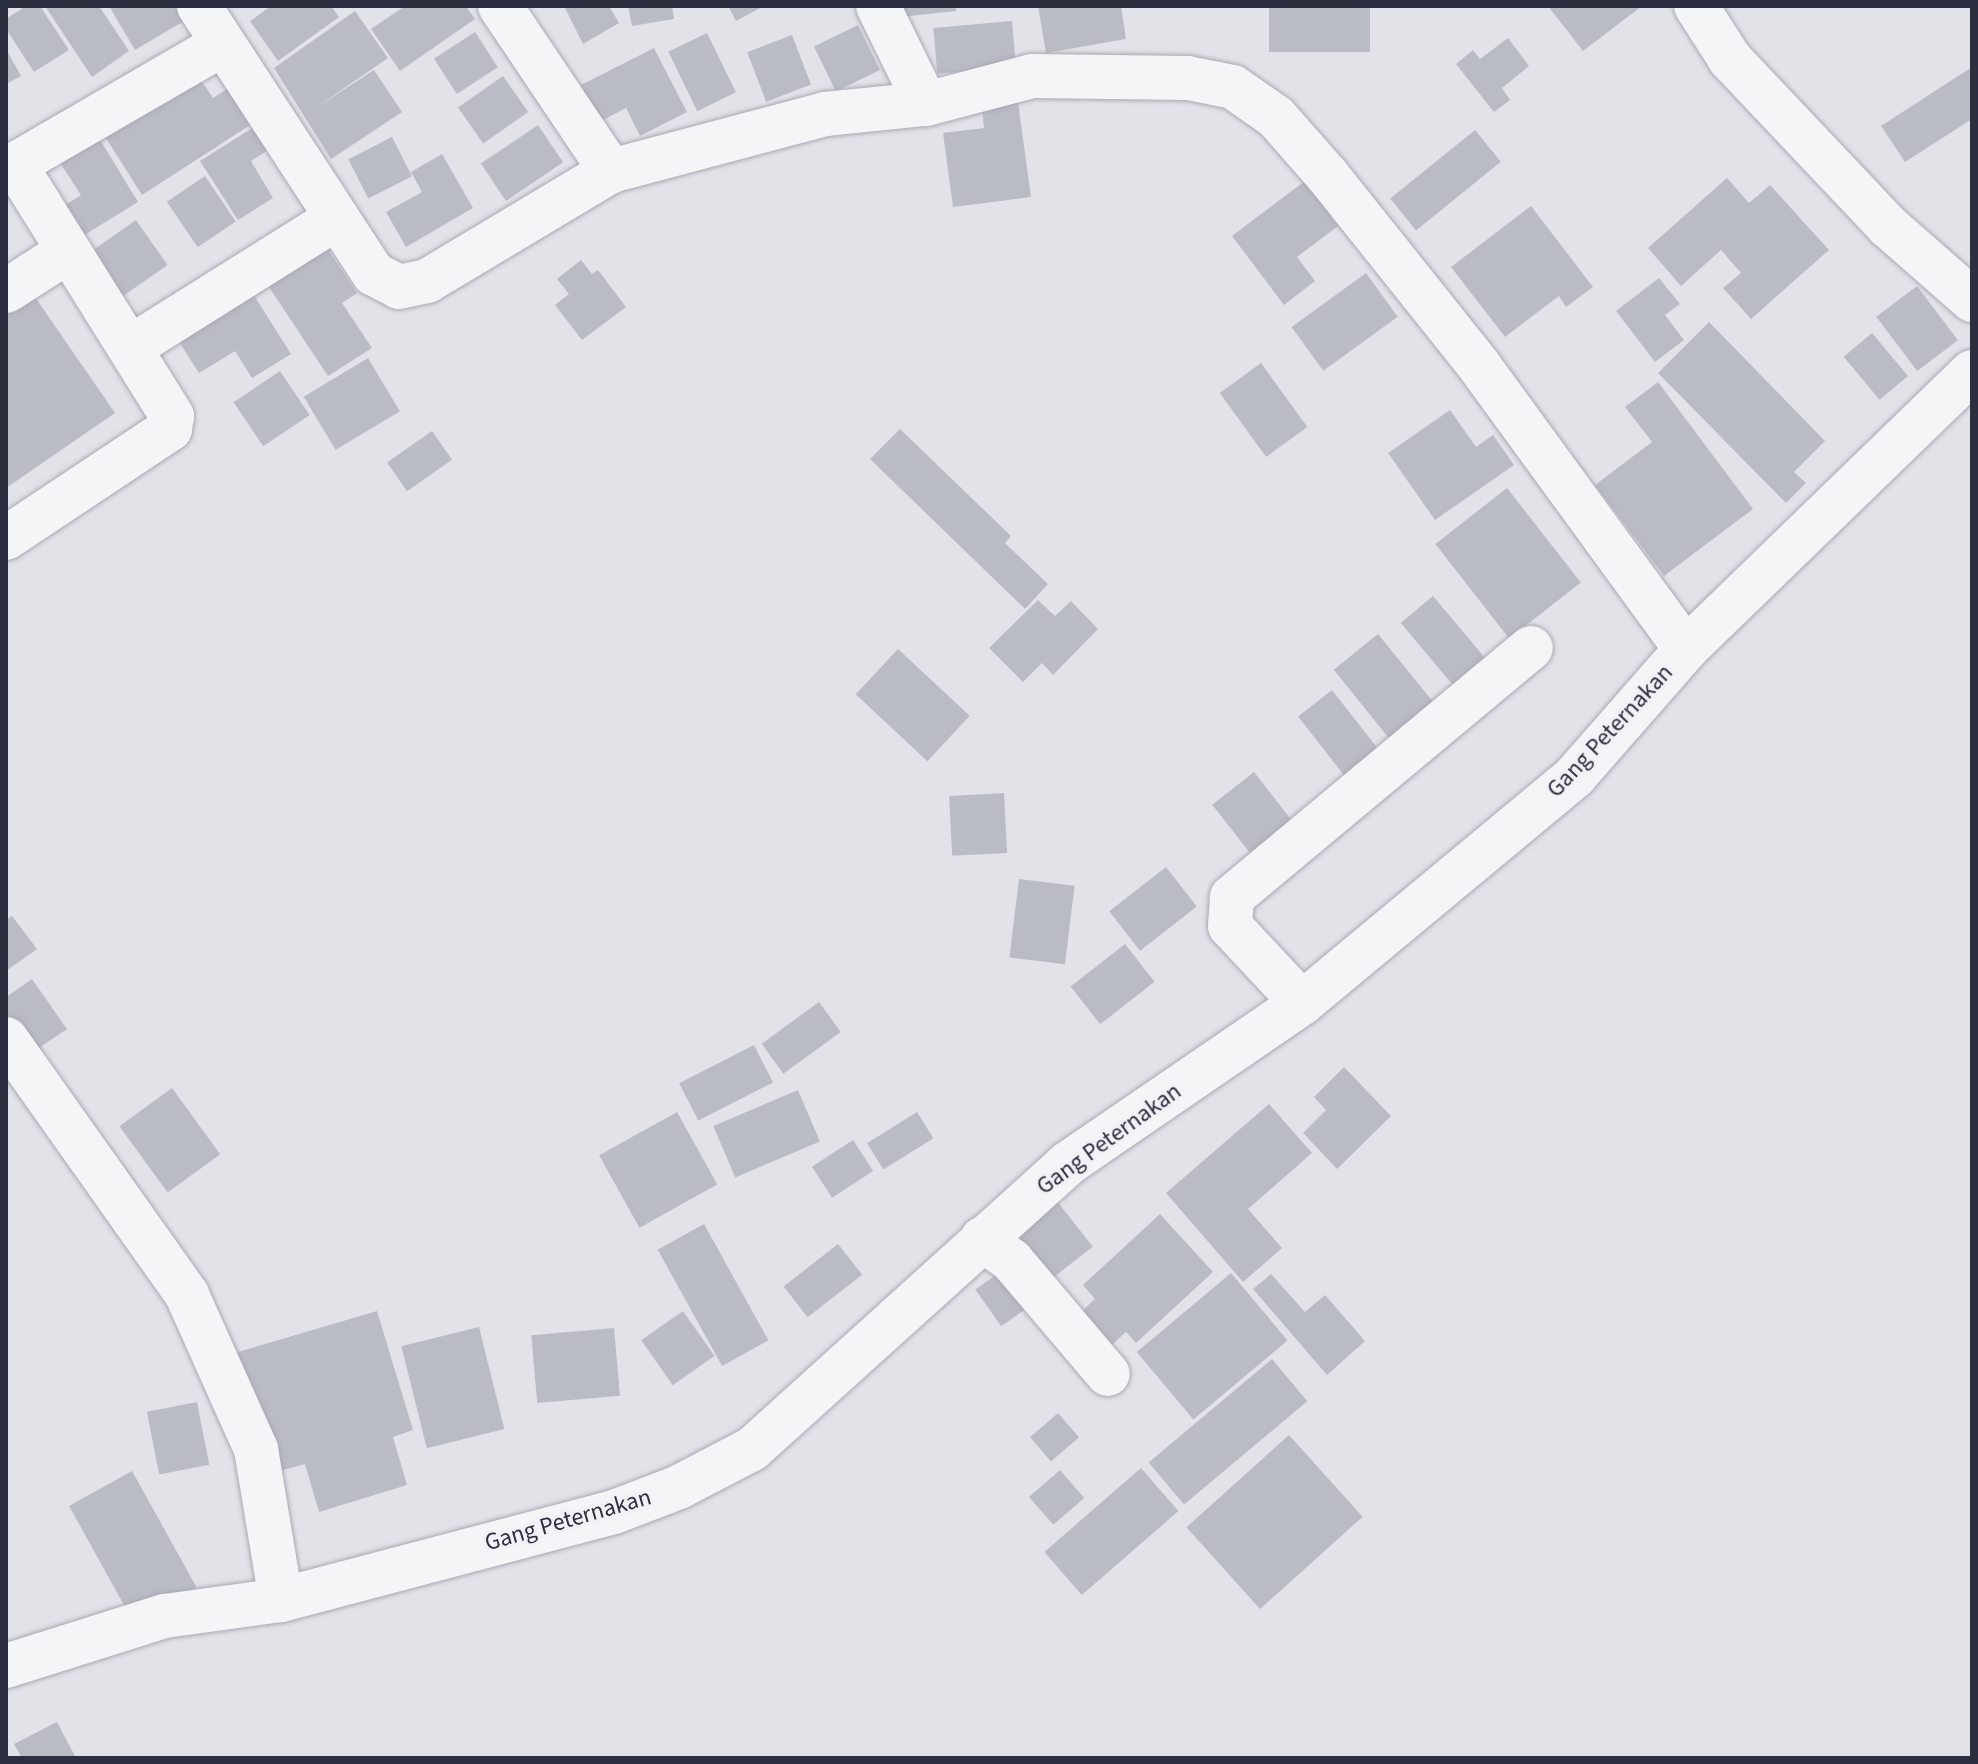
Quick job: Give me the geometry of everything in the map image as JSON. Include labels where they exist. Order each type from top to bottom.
[{"type":"street","points":[[199,6],[374,274],[399,287],[427,281],[611,171],[825,114],[926,104],[1032,76],[1188,78],[1233,87],[1276,117],[1480,367],[1686,649]]},
{"type":"street","points":[[500,6],[611,171]]},
{"type":"street","points":[[878,6],[926,104]]},
{"type":"street","points":[[1696,6],[1730,59],[1889,227],[1972,300]]},
{"type":"street","points":[[6,538],[170,429],[168,405],[17,174],[21,161],[223,44]]},
{"type":"street","points":[[131,347],[337,218]]},
{"type":"street","points":[[6,291],[67,252]]},
{"type":"street","name":"Gang Peternakan","points":[[6,1666],[165,1616],[281,1600],[614,1512],[679,1487],[752,1449],[1067,1164],[1302,1003],[1575,776],[1686,649],[1972,372]]},
{"type":"street","points":[[1302,1003],[1230,926],[1232,897],[1531,648]]},
{"type":"street","points":[[6,1039],[187,1295],[256,1449],[281,1600]]},
{"type":"street","points":[[982,1239],[1012,1261],[1108,1374]]},
{"type":"building","points":[[26,6],[40,6],[69,50],[34,72],[6,29],[6,19]]},
{"type":"building","points":[[45,6],[99,6],[129,51],[92,77]]},
{"type":"building","points":[[109,6],[174,6],[184,21],[135,50]]},
{"type":"building","points":[[271,6],[331,6],[339,17],[278,61],[250,21]]},
{"type":"building","points":[[405,6],[466,6],[475,19],[400,71],[371,29]]},
{"type":"building","points":[[564,6],[609,6],[619,23],[583,44]]},
{"type":"building","points":[[628,6],[672,6],[674,19],[632,26]]},
{"type":"building","points":[[728,6],[764,6],[736,21]]},
{"type":"building","points":[[899,6],[956,6],[956,11],[900,17]]},
{"type":"building","points":[[1038,6],[1121,6],[1126,39],[1046,53]]},
{"type":"building","points":[[1269,6],[1370,6],[1370,52],[1269,52]]},
{"type":"building","points":[[1548,6],[1642,6],[1583,51]]},
{"type":"building","points":[[355,11],[388,58],[314,109],[374,70],[402,112],[331,159],[274,68]]},
{"type":"building","points":[[1012,21],[1016,67],[937,74],[933,28]]},
{"type":"building","points":[[858,25],[880,70],[836,91],[814,46]]},
{"type":"building","points":[[475,32],[498,67],[457,94],[434,59]]},
{"type":"building","points":[[707,33],[736,92],[697,111],[668,52]]},
{"type":"building","points":[[792,35],[811,84],[766,102],[747,52]]},
{"type":"building","points":[[1508,38],[1529,66],[1502,88],[1510,100],[1494,112],[1456,64],[1473,50],[1480,59]]},
{"type":"building","points":[[654,48],[687,112],[640,136],[626,108],[599,122],[581,85]]},
{"type":"building","points":[[6,49],[21,76],[6,84]]},
{"type":"building","points":[[192,67],[213,98],[235,84],[258,120],[142,195],[99,127]]},
{"type":"building","points":[[1972,67],[1972,119],[1905,162],[1881,126]]},
{"type":"building","points":[[503,76],[528,112],[483,144],[458,108]]},
{"type":"building","points":[[1018,102],[1031,197],[953,207],[943,133],[984,128],[982,106]]},
{"type":"building","points":[[91,125],[138,202],[81,237],[62,207],[81,195],[51,149]]},
{"type":"building","points":[[538,125],[563,162],[506,201],[481,164]]},
{"type":"building","points":[[254,127],[268,150],[251,161],[273,198],[238,220],[200,161]]},
{"type":"building","points":[[1475,130],[1501,162],[1416,230],[1390,199]]},
{"type":"building","points":[[392,137],[412,176],[368,198],[348,159]]},
{"type":"building","points":[[442,154],[473,208],[406,247],[386,212],[422,192],[411,172]]},
{"type":"building","points":[[205,176],[236,222],[198,247],[167,202]]},
{"type":"building","points":[[1727,178],[1749,203],[1770,185],[1829,250],[1751,319],[1723,288],[1741,273],[1721,250],[1681,286],[1648,248]]},
{"type":"building","points":[[1305,181],[1338,226],[1297,257],[1315,281],[1284,305],[1232,236]]},
{"type":"building","points":[[1531,206],[1593,287],[1566,307],[1559,296],[1505,337],[1451,267]]},
{"type":"building","points":[[136,220],[168,265],[122,297],[91,252]]},
{"type":"building","points":[[317,233],[357,293],[342,303],[372,348],[328,376],[259,272]]},
{"type":"building","points":[[581,260],[592,274],[598,270],[626,307],[582,340],[555,305],[569,294],[557,279]]},
{"type":"building","points":[[1366,273],[1398,317],[1323,371],[1292,327]]},
{"type":"building","points":[[1659,278],[1680,304],[1665,315],[1684,340],[1655,362],[1616,311]]},
{"type":"building","points":[[24,281],[115,413],[6,488],[6,293]]},
{"type":"building","points":[[247,284],[291,354],[252,378],[235,351],[199,373],[172,331]]},
{"type":"building","points":[[1917,286],[1958,340],[1917,371],[1876,317]]},
{"type":"building","points":[[1709,322],[1825,441],[1794,472],[1806,483],[1786,503],[1658,373]]},
{"type":"building","points":[[1872,333],[1908,376],[1880,400],[1844,357]]},
{"type":"building","points":[[368,358],[400,411],[336,450],[304,397]]},
{"type":"building","points":[[1261,363],[1307,427],[1266,457],[1220,393]]},
{"type":"building","points":[[280,371],[310,415],[263,446],[234,402]]},
{"type":"building","points":[[1658,382],[1753,509],[1664,576],[1595,485],[1652,442],[1625,407]]},
{"type":"building","points":[[1450,410],[1476,447],[1493,435],[1514,465],[1435,520],[1388,453]]},
{"type":"building","points":[[900,429],[1011,536],[1005,543],[1048,584],[1025,609],[870,459]]},
{"type":"building","points":[[432,431],[452,460],[407,491],[387,463]]},
{"type":"building","points":[[1507,488],[1581,583],[1509,639],[1435,544]]},
{"type":"building","points":[[1433,596],[1484,657],[1452,684],[1401,623]]},
{"type":"building","points":[[1038,600],[1055,616],[1071,601],[1098,629],[1053,675],[1042,663],[1023,682],[989,648]]},
{"type":"building","points":[[1378,634],[1443,715],[1399,751],[1334,670]]},
{"type":"building","points":[[898,649],[970,716],[927,761],[856,694]]},
{"type":"building","points":[[1332,690],[1381,752],[1347,779],[1298,716]]},
{"type":"building","points":[[1254,772],[1293,822],[1251,854],[1212,805]]},
{"type":"building","points":[[1004,793],[1007,853],[952,856],[949,796]]},
{"type":"building","points":[[1166,867],[1197,906],[1140,951],[1109,911]]},
{"type":"building","points":[[1019,879],[1075,886],[1065,964],[1009,957]]},
{"type":"building","points":[[12,916],[37,949],[6,971],[6,920]]},
{"type":"building","points":[[1125,944],[1155,982],[1100,1024],[1071,986]]},
{"type":"building","points":[[32,979],[67,1029],[33,1052],[6,1014],[6,997]]},
{"type":"building","points":[[819,1002],[841,1032],[783,1074],[762,1044]]},
{"type":"building","points":[[754,1045],[773,1082],[698,1121],[679,1083]]},
{"type":"building","points":[[1344,1067],[1391,1116],[1337,1169],[1303,1133],[1326,1110],[1314,1097]]},
{"type":"building","points":[[172,1088],[220,1154],[168,1193],[119,1126]]},
{"type":"building","points":[[798,1090],[820,1142],[735,1177],[713,1126]]},
{"type":"building","points":[[1269,1104],[1312,1153],[1248,1209],[1282,1248],[1243,1282],[1166,1193]]},
{"type":"building","points":[[677,1112],[717,1185],[639,1228],[599,1155]]},
{"type":"building","points":[[917,1112],[933,1138],[883,1170],[867,1143]]},
{"type":"building","points":[[853,1140],[873,1171],[832,1198],[812,1167]]},
{"type":"building","points":[[1057,1201],[1093,1247],[1043,1285],[1007,1240]]},
{"type":"building","points":[[1160,1214],[1213,1272],[1136,1343],[1126,1332],[1102,1354],[1072,1320],[1095,1299],[1083,1285]]},
{"type":"building","points":[[704,1224],[768,1340],[722,1366],[658,1250]]},
{"type":"building","points":[[838,1244],[862,1275],[808,1317],[784,1286]]},
{"type":"building","points":[[1013,1263],[1039,1300],[1001,1326],[975,1289]]},
{"type":"building","points":[[1231,1273],[1288,1340],[1193,1419],[1137,1352]]},
{"type":"building","points":[[1271,1274],[1305,1312],[1325,1295],[1365,1341],[1327,1375],[1253,1289]]},
{"type":"building","points":[[377,1311],[413,1430],[393,1437],[407,1485],[319,1512],[305,1464],[265,1475],[228,1355]]},
{"type":"building","points":[[683,1311],[715,1356],[673,1385],[641,1340]]},
{"type":"building","points":[[479,1327],[504,1429],[427,1448],[401,1346]]},
{"type":"building","points":[[614,1328],[620,1396],[537,1403],[531,1335]]},
{"type":"building","points":[[1272,1359],[1307,1401],[1184,1505],[1149,1462]]},
{"type":"building","points":[[197,1402],[209,1465],[159,1475],[147,1412]]},
{"type":"building","points":[[1058,1413],[1079,1437],[1051,1461],[1030,1437]]},
{"type":"building","points":[[1289,1435],[1363,1517],[1260,1609],[1186,1527]]},
{"type":"building","points":[[1141,1468],[1178,1511],[1082,1595],[1044,1552]]},
{"type":"building","points":[[1060,1470],[1084,1498],[1053,1525],[1029,1497]]},
{"type":"building","points":[[132,1471],[196,1587],[134,1622],[69,1506]]},
{"type":"building","points":[[57,1722],[76,1758],[22,1758],[14,1744]]}]
